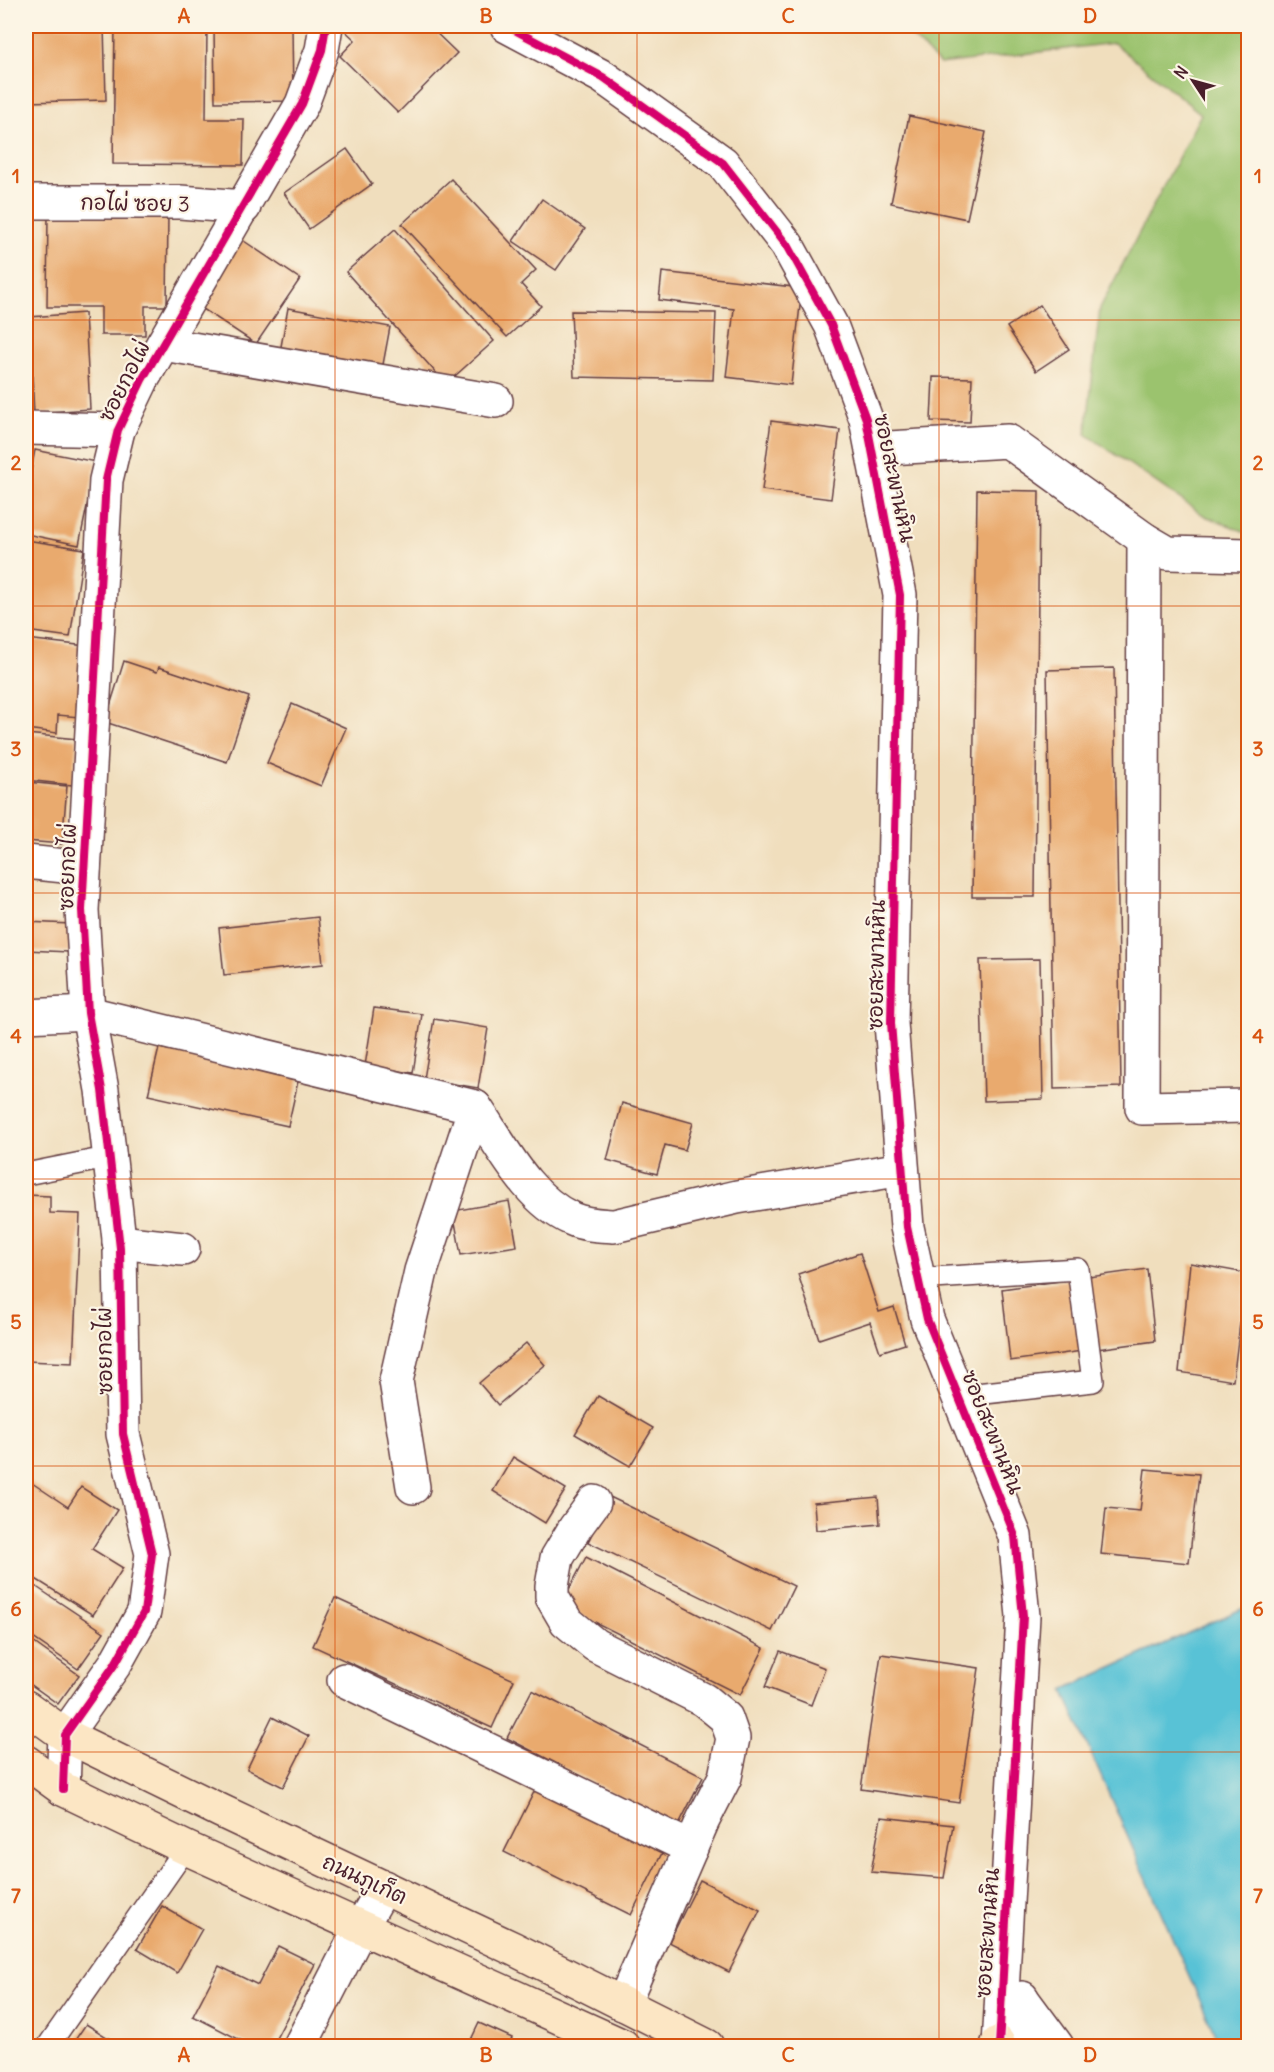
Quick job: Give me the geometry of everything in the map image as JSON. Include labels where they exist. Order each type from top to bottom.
[{"type":"main road","name":"ถนนภูเก็ต","points":[[26,1707],[65,1735],[384,1887],[707,2046]]},
{"type":"main road","points":[[26,1762],[63,1789],[186,1848],[623,2046]]},
{"type":"street","name":"ซอยกอไผ่","points":[[65,1735],[115,1664],[144,1612],[152,1554],[123,1434],[119,1242],[102,1090],[88,1013],[82,910],[106,480],[118,430],[142,380],[302,104],[322,50],[326,26]]},
{"type":"street","name":"ซอยสะพานหิน","points":[[507,26],[603,77],[723,163],[787,245],[831,325],[867,418],[900,596],[891,1023],[907,1227],[927,1318],[1015,1536],[1023,1616],[998,2045]]},
{"type":"street","name":"กอไผ่ ซอย 3","points":[[26,202],[180,202],[244,207]]},
{"type":"street","points":[[163,344],[496,401]]},
{"type":"street","points":[[26,428],[118,430]]},
{"type":"street","points":[[872,449],[1008,441],[1144,539],[1168,553],[1248,555]]},
{"type":"street","points":[[1144,539],[1142,1108],[1248,1106]]},
{"type":"street","points":[[26,862],[84,868]]},
{"type":"street","points":[[26,1016],[88,1013],[475,1107],[525,1182],[547,1203],[572,1219],[594,1225],[614,1226],[737,1197],[902,1169]]},
{"type":"street","points":[[413,1487],[396,1381],[421,1271],[475,1107]]},
{"type":"street","points":[[119,1242],[183,1249]]},
{"type":"street","points":[[594,1502],[574,1528],[557,1558],[552,1597],[566,1621],[595,1645],[704,1700],[726,1718],[733,1738],[725,1777],[622,2004]]},
{"type":"street","points":[[344,1680],[691,1848]]},
{"type":"street","points":[[63,1789],[65,1735]]},
{"type":"street","points":[[300,2046],[384,1887]]},
{"type":"street","name":"ซอยสะพานหิน","points":[[1005,1945],[1023,2000],[1034,2046]]},
{"type":"street","points":[[1023,2000],[1057,2046]]},
{"type":"lane","points":[[26,1174],[110,1159]]},
{"type":"lane","points":[[918,1279],[1078,1269],[1093,1381],[958,1396]]},
{"type":"lane","points":[[48,2046],[186,1848]]},
{"type":"green space","points":[[901,26],[1248,26],[1248,533],[1205,516],[1086,434],[1100,308],[1201,114],[1114,43],[940,64]]},
{"type":"water","points":[[1248,1606],[1248,2046],[1220,2046],[1063,1690]]},
{"type":"building","points":[[26,26],[104,26],[106,100],[26,102]]},
{"type":"building","points":[[115,26],[207,26],[206,119],[244,119],[243,165],[113,164]]},
{"type":"building","points":[[214,26],[292,26],[293,101],[215,102]]},
{"type":"building","points":[[340,26],[429,26],[457,53],[398,113],[340,56],[355,40]]},
{"type":"building","points":[[909,116],[986,132],[967,219],[891,203]]},
{"type":"building","points":[[347,149],[372,184],[309,229],[284,193]]},
{"type":"building","points":[[451,179],[536,270],[521,284],[541,306],[507,337],[402,224]]},
{"type":"building","points":[[542,199],[585,229],[556,270],[513,241]]},
{"type":"building","points":[[48,212],[168,213],[167,306],[145,306],[145,335],[101,335],[101,307],[47,307]]},
{"type":"building","points":[[395,229],[494,341],[446,384],[346,272]]},
{"type":"building","points":[[241,239],[300,279],[256,344],[197,305]]},
{"type":"building","points":[[662,272],[802,288],[791,385],[726,377],[734,309],[659,300]]},
{"type":"building","points":[[1040,305],[1069,349],[1036,371],[1007,327]]},
{"type":"building","points":[[288,308],[390,327],[382,370],[280,352]]},
{"type":"building","points":[[571,311],[716,313],[713,380],[574,377]]},
{"type":"building","points":[[85,313],[90,409],[34,413],[29,317]]},
{"type":"building","points":[[933,377],[972,378],[970,422],[931,421]]},
{"type":"building","points":[[771,421],[840,430],[831,499],[762,490]]},
{"type":"building","points":[[35,450],[96,462],[79,545],[26,534],[26,496]]},
{"type":"building","points":[[977,490],[1039,491],[1035,897],[972,897]]},
{"type":"building","points":[[26,540],[84,549],[70,637],[26,631]]},
{"type":"building","points":[[26,639],[86,646],[79,717],[58,715],[57,733],[26,729]]},
{"type":"building","points":[[124,661],[157,672],[159,667],[249,697],[227,762],[105,722]]},
{"type":"building","points":[[1114,668],[1121,1087],[1054,1089],[1047,670]]},
{"type":"building","points":[[292,704],[346,728],[321,786],[267,763]]},
{"type":"building","points":[[26,734],[77,739],[72,785],[26,780]]},
{"type":"building","points":[[26,782],[67,786],[62,844],[26,841]]},
{"type":"building","points":[[318,917],[323,964],[224,975],[219,928]]},
{"type":"building","points":[[26,922],[71,924],[69,952],[26,950]]},
{"type":"building","points":[[1040,959],[1043,1099],[984,1101],[980,960]]},
{"type":"building","points":[[374,1008],[422,1014],[413,1073],[365,1066]]},
{"type":"building","points":[[434,1019],[488,1028],[478,1088],[424,1079]]},
{"type":"building","points":[[159,1048],[260,1069],[301,1068],[288,1126],[148,1095]]},
{"type":"building","points":[[622,1103],[693,1123],[685,1150],[665,1145],[657,1174],[607,1160]]},
{"type":"building","points":[[26,1195],[50,1196],[50,1213],[80,1214],[73,1363],[26,1361]]},
{"type":"building","points":[[509,1201],[517,1246],[461,1255],[453,1211]]},
{"type":"building","points":[[860,1253],[879,1312],[894,1307],[905,1344],[880,1352],[870,1322],[819,1339],[798,1274]]},
{"type":"building","points":[[1190,1263],[1246,1273],[1233,1381],[1179,1372]]},
{"type":"building","points":[[1147,1269],[1155,1341],[1010,1361],[1002,1289]]},
{"type":"building","points":[[526,1343],[545,1365],[498,1405],[479,1383]]},
{"type":"building","points":[[598,1396],[653,1428],[630,1466],[575,1434]]},
{"type":"building","points":[[513,1457],[566,1489],[545,1523],[493,1491]]},
{"type":"building","points":[[1145,1469],[1199,1474],[1189,1563],[1101,1554],[1106,1508],[1140,1511]]},
{"type":"building","points":[[26,1479],[68,1507],[81,1487],[117,1510],[92,1549],[123,1568],[93,1615],[26,1573]]},
{"type":"building","points":[[610,1497],[794,1586],[772,1631],[588,1542]]},
{"type":"building","points":[[878,1497],[880,1524],[816,1530],[814,1503]]},
{"type":"building","points":[[586,1557],[764,1648],[740,1695],[561,1605]]},
{"type":"building","points":[[35,1586],[104,1632],[78,1669],[26,1633],[26,1600]]},
{"type":"building","points":[[335,1598],[514,1680],[492,1728],[313,1646]]},
{"type":"building","points":[[26,1637],[79,1675],[58,1704],[26,1681]]},
{"type":"building","points":[[780,1651],[825,1668],[811,1705],[765,1687]]},
{"type":"building","points":[[881,1654],[979,1668],[959,1803],[861,1789]]},
{"type":"building","points":[[532,1690],[703,1777],[678,1826],[507,1738]]},
{"type":"building","points":[[272,1717],[309,1736],[283,1787],[247,1769]]},
{"type":"building","points":[[538,1784],[665,1847],[631,1915],[504,1852]]},
{"type":"building","points":[[881,1817],[953,1825],[944,1878],[871,1872]]},
{"type":"building","points":[[700,1880],[760,1910],[729,1972],[669,1942]]},
{"type":"building","points":[[162,1906],[202,1929],[177,1973],[137,1949]]},
{"type":"building","points":[[278,1946],[315,1964],[272,2046],[252,2046],[193,2016],[219,1966],[258,1985]]},
{"type":"building","points":[[479,2023],[512,2038],[509,2046],[468,2046]]},
{"type":"building","points":[[86,2024],[121,2046],[71,2046]]},
{"type":"cycle path","points":[[63,1789],[65,1735],[115,1664],[144,1612],[152,1554],[123,1434],[120,1248],[102,1090],[88,1013],[82,910],[106,480],[118,430],[142,380],[302,104],[322,50],[326,26]]},
{"type":"cycle path","points":[[507,26],[603,77],[723,163],[787,245],[831,325],[866,419],[900,595],[891,1023],[907,1227],[927,1319],[1015,1536],[1023,1616],[999,2046]]}]
